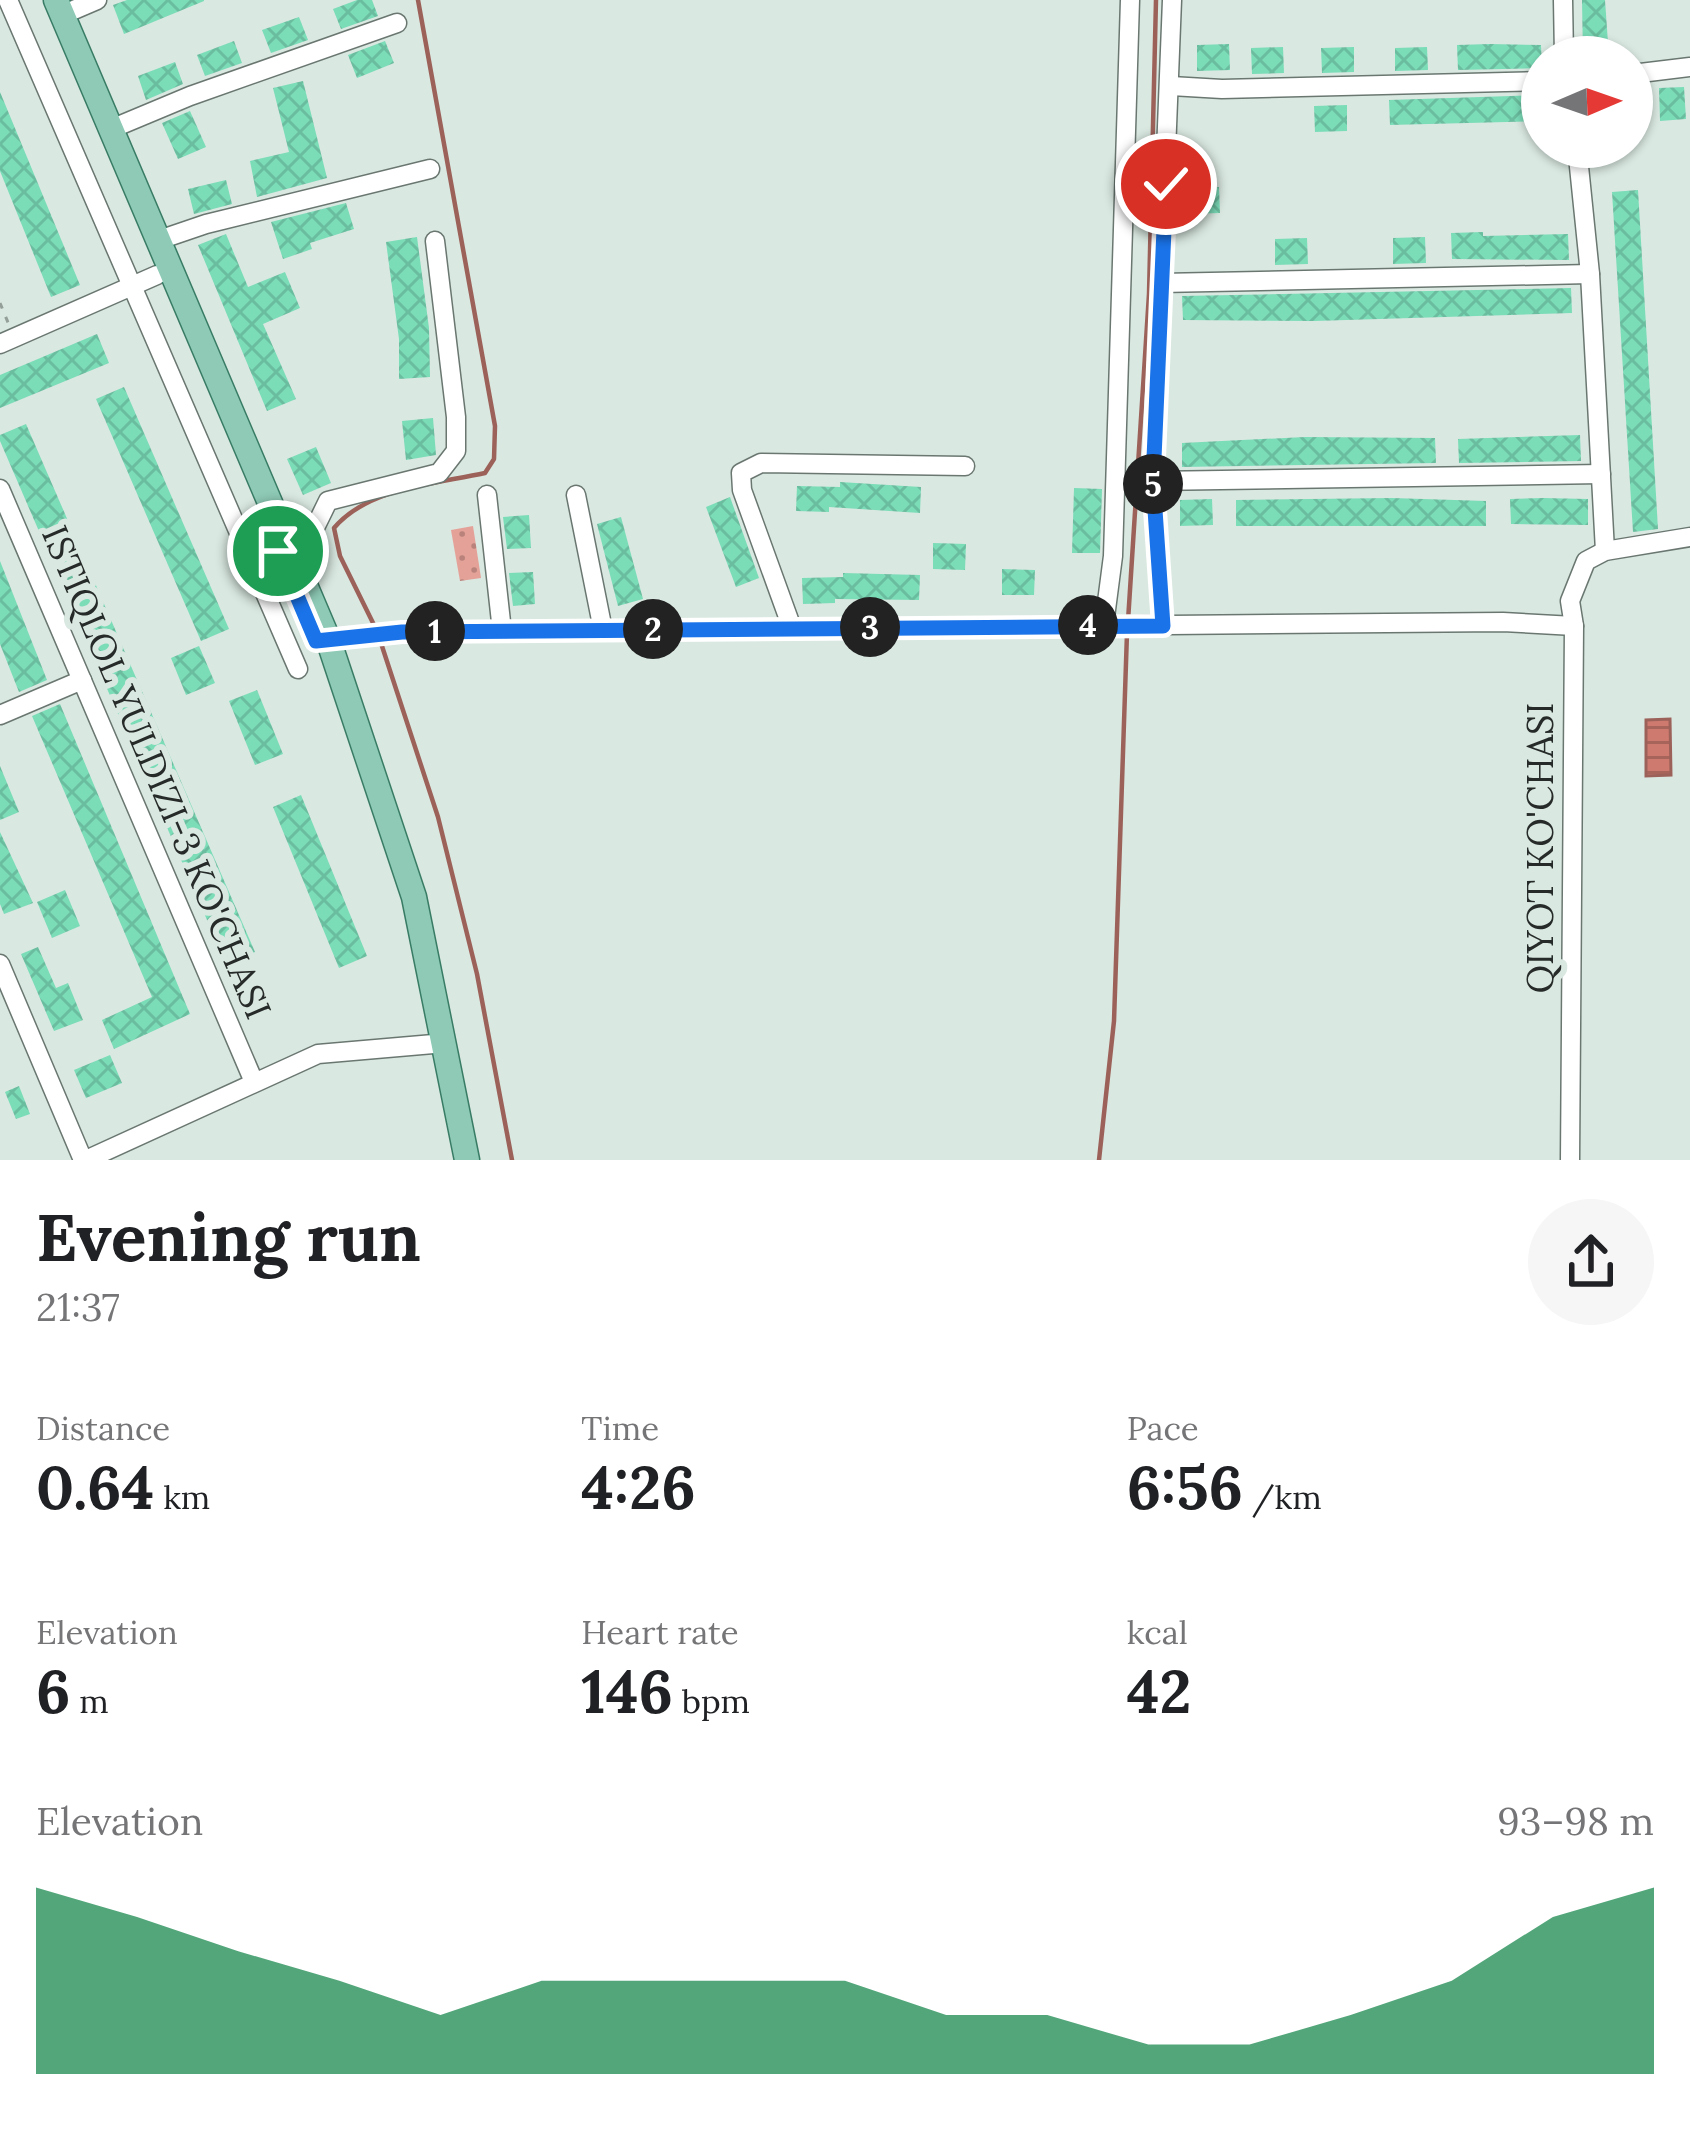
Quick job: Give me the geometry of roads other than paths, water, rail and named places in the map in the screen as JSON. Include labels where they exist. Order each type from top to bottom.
[{"type":"main road","points":[[40,0],[146,281],[322,640]]},
{"type":"main road","points":[[59,7],[290,550],[322,640],[467,1160]]},
{"type":"main road","points":[[437,1043],[451,1160]]},
{"type":"street","points":[[8,0],[146,281],[298,669]]},
{"type":"street","points":[[59,7],[97,0]]},
{"type":"street","points":[[1104,625],[1113,556],[1130,0]]},
{"type":"street","points":[[1163,626],[1153,481],[1172,0]]},
{"type":"street","points":[[1563,0],[1564,36]]},
{"type":"street","points":[[111,129],[397,23]]},
{"type":"street","points":[[1653,71],[1690,67]]},
{"type":"street","points":[[1171,86],[1521,82]]},
{"type":"street","points":[[1579,168],[1590,274],[1605,551],[1690,537]]},
{"type":"street","points":[[158,240],[430,169]]},
{"type":"street","points":[[290,550],[307,544],[328,501],[439,473],[456,451],[435,242]]},
{"type":"street","points":[[1161,283],[1590,274]]},
{"type":"street","points":[[7,341],[146,281]]},
{"type":"street","points":[[791,628],[742,490],[741,473],[761,463],[965,466]]},
{"type":"street","points":[[1153,481],[1601,474]]},
{"type":"street","name":"ISTIQLOL YULDIZI-3 KO'CHASI","points":[[0,489],[254,1082]]},
{"type":"street","points":[[487,495],[502,631]]},
{"type":"street","points":[[576,495],[603,630]]},
{"type":"street","name":"QIYOT KO'CHASI","points":[[1570,1160],[1574,626],[1570,601],[1586,561],[1605,551]]},
{"type":"street","points":[[322,640],[402,632],[1503,622],[1574,626]]},
{"type":"street","points":[[0,715],[82,680]]},
{"type":"street","points":[[0,964],[84,1160],[318,1054],[437,1043]]},
{"type":"waterway","points":[[375,627],[340,556],[334,528],[348,514],[384,495],[485,473],[494,459],[495,426],[418,0]]},
{"type":"waterway","points":[[1128,621],[1149,294],[1156,0]]},
{"type":"waterway","points":[[1099,1160],[1114,1021],[1127,633]]},
{"type":"waterway","points":[[379,637],[438,817],[477,974],[512,1160]]}]
